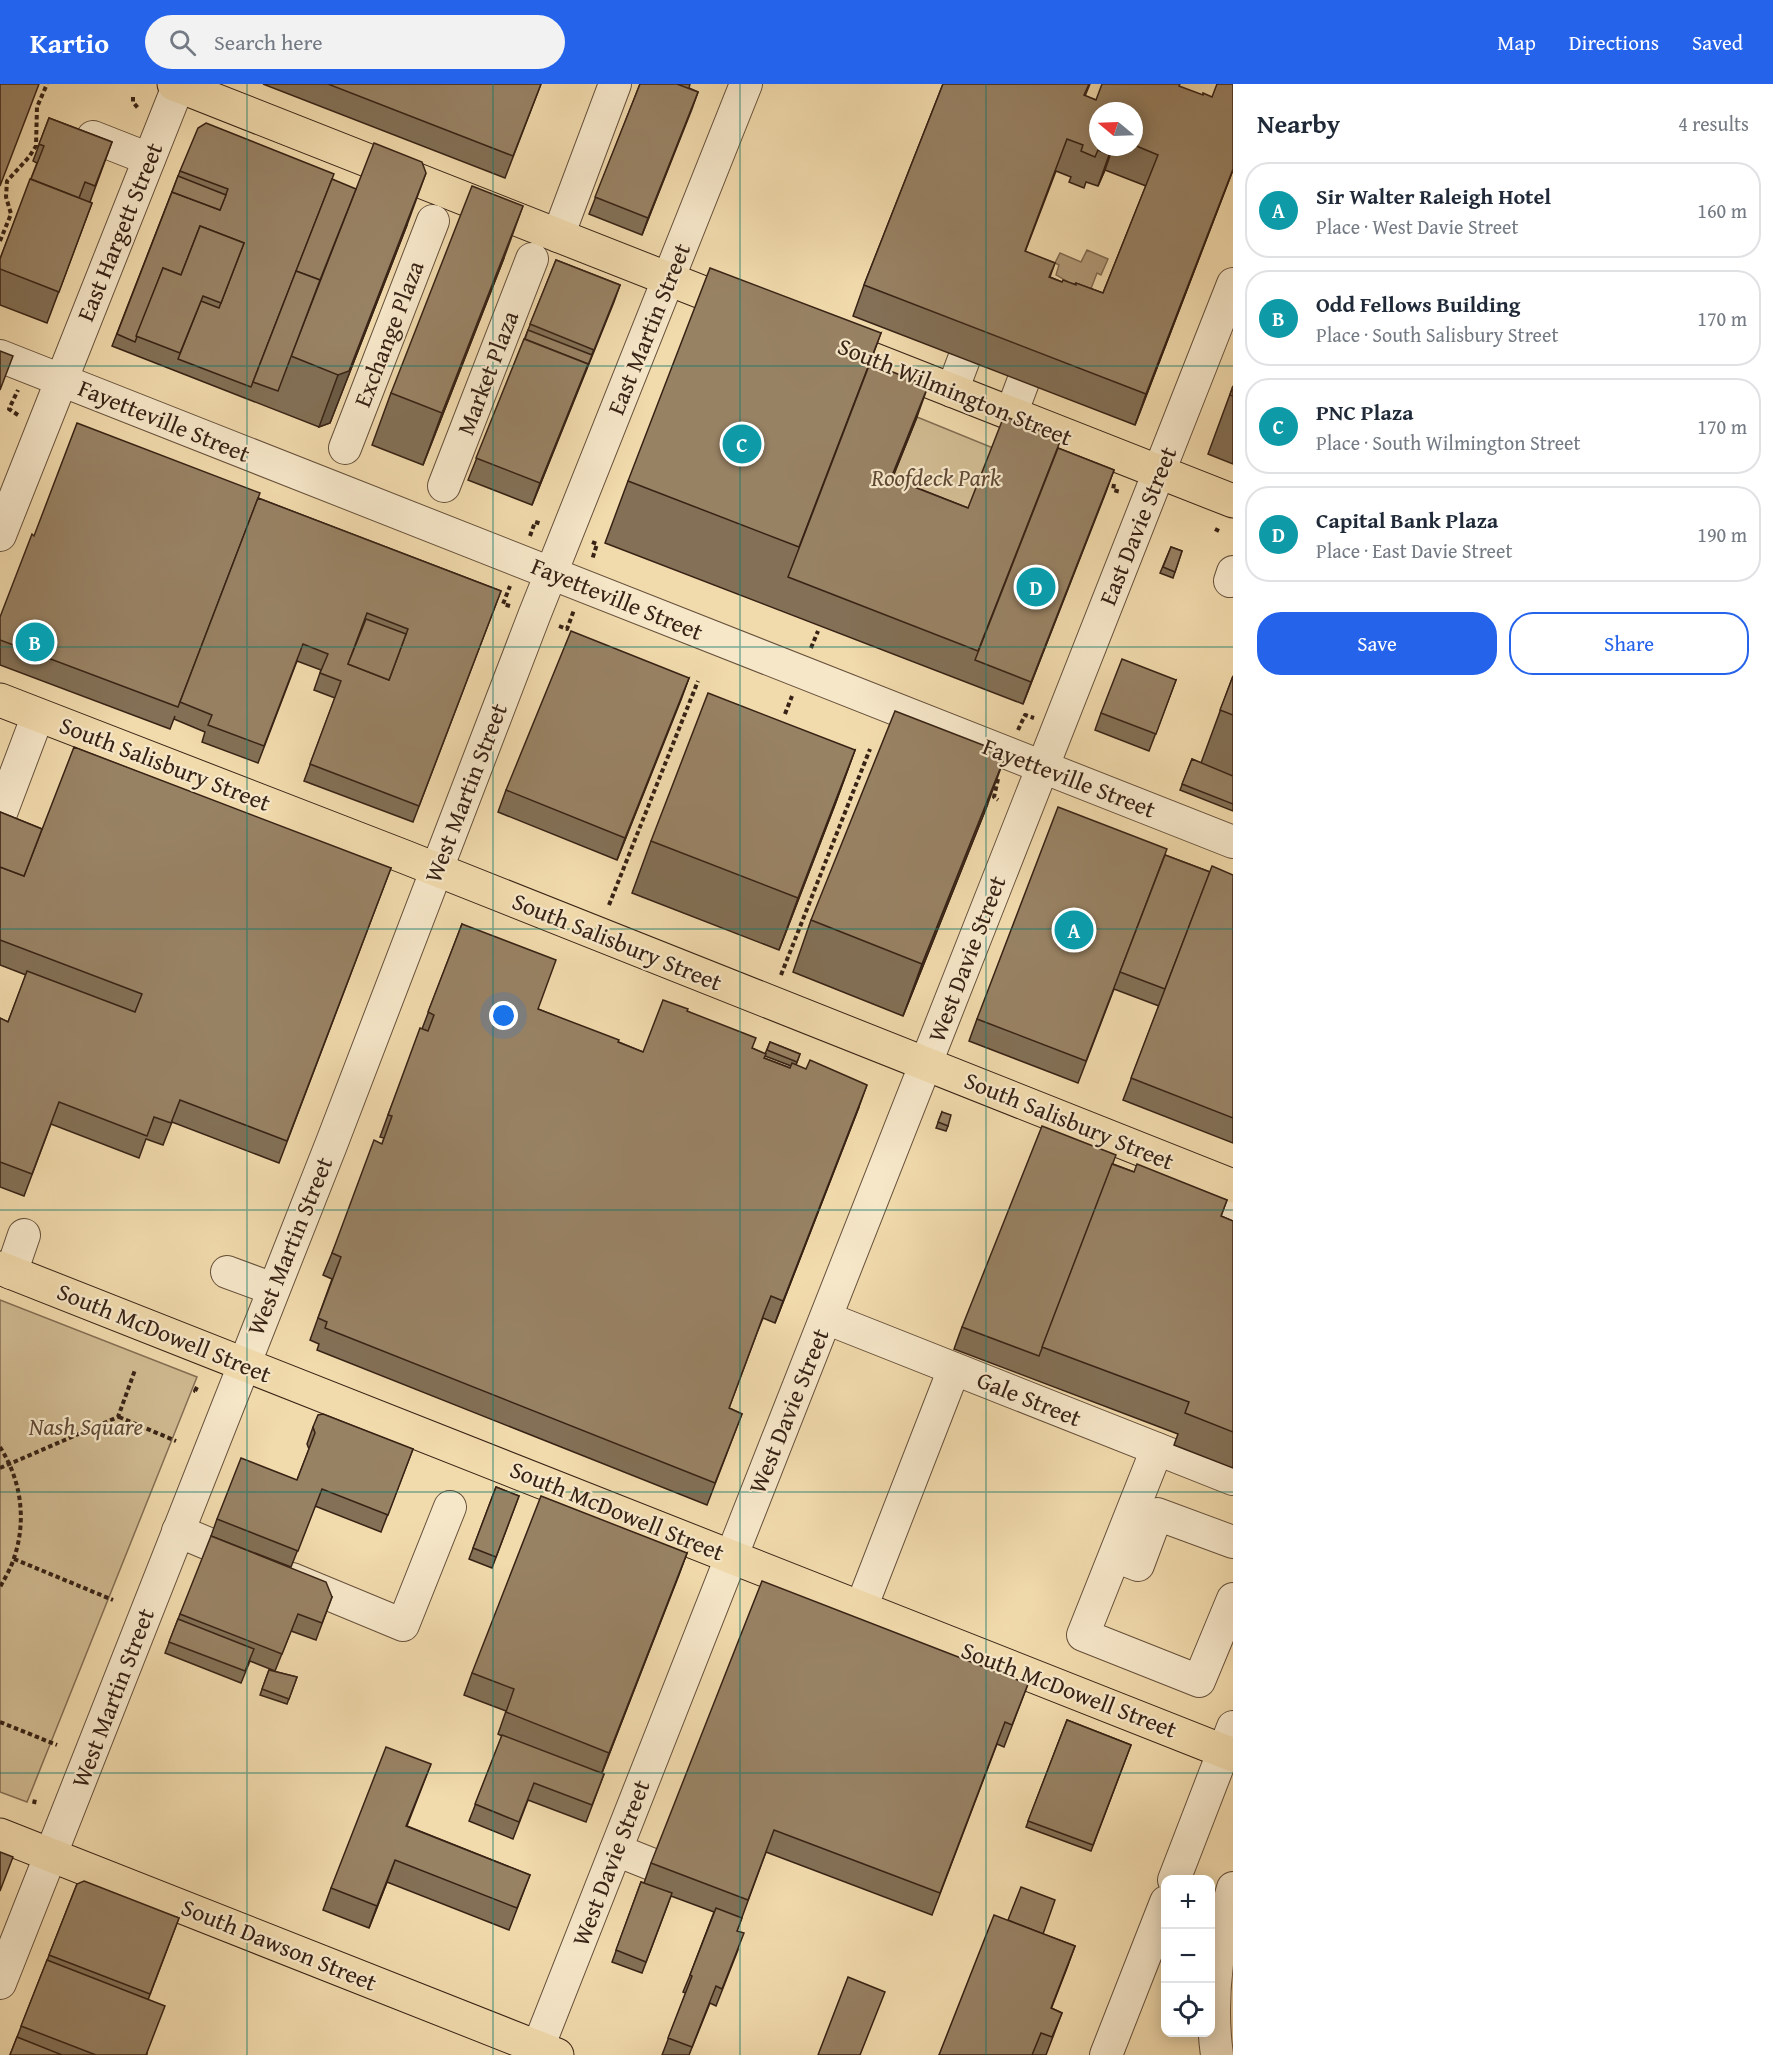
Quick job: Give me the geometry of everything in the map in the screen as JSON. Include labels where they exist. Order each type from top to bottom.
[{"type":"main road","points":[[177,85],[766,317]]},
{"type":"main road","name":"South Wilmington Street","points":[[798,330],[848,363],[942,387],[1233,501]]},
{"type":"main road","name":"South Salisbury Street","points":[[0,700],[38,715],[123,764],[172,783],[436,870],[1233,1185]]},
{"type":"main road","name":"South McDowell Street","points":[[5,1270],[861,1608],[989,1674],[1230,1744]]},
{"type":"main road","name":"South Dawson Street","points":[[0,1835],[544,2052]]},
{"type":"street","points":[[558,236],[615,84]]},
{"type":"street","name":"East Martin Street","points":[[551,574],[746,84]]},
{"type":"street","name":"East Hargett Street","points":[[0,535],[177,85]]},
{"type":"street","points":[[93,137],[149,159]]},
{"type":"street","name":"Exchange Plaza","points":[[345,448],[433,221]]},
{"type":"street","name":"Market Plaza","points":[[444,486],[532,259]]},
{"type":"street","name":"East Davie Street","points":[[1043,767],[1233,284]]},
{"type":"street","name":"Fayetteville Street","points":[[0,356],[1233,842]]},
{"type":"street","points":[[942,387],[954,356]]},
{"type":"street","points":[[1011,414],[1023,382]]},
{"type":"street","name":"West Martin Street","points":[[0,1983],[335,1134],[551,574]]},
{"type":"street","points":[[1,813],[38,715]]},
{"type":"street","name":"West Davie Street","points":[[544,2052],[616,1850],[1043,767]]},
{"type":"street","points":[[1219,1247],[1233,1213]]},
{"type":"street","points":[[5,1270],[24,1235]]},
{"type":"street","points":[[227,1272],[273,1289]]},
{"type":"street","name":"Gale Street","points":[[826,1318],[1233,1479]]},
{"type":"street","points":[[861,1608],[954,1369]]},
{"type":"street","points":[[1156,1449],[1083,1635],[1199,1681],[1233,1599]]},
{"type":"street","points":[[178,1531],[403,1625],[450,1507]]},
{"type":"street","points":[[1115,1556],[1138,1565],[1157,1514],[1233,1542]]},
{"type":"street","points":[[1176,1875],[1230,1744]]},
{"type":"street","points":[[616,1850],[651,1864]]},
{"type":"street","points":[[1216,2055],[1213,1992],[1220,1939],[1233,1888]]},
{"type":"street","points":[[1106,2055],[1161,1915]]},
{"type":"path","points":[[0,241],[11,214],[6,197],[7,181],[36,146],[37,106],[47,84]]},
{"type":"path","points":[[133,97],[133,102],[138,108]]},
{"type":"path","points":[[18,390],[9,410],[18,415]]},
{"type":"path","points":[[1113,490],[1120,492]]},
{"type":"path","points":[[590,567],[597,544]]},
{"type":"path","points":[[503,604],[510,586]]},
{"type":"path","points":[[567,629],[574,609]]},
{"type":"path","points":[[809,654],[818,631]]},
{"type":"path","points":[[609,905],[698,681]]},
{"type":"path","points":[[784,714],[793,693]]},
{"type":"path","points":[[1016,734],[1026,715],[1034,719]]},
{"type":"path","points":[[781,975],[870,749]]},
{"type":"path","points":[[998,800],[994,797],[999,775]]},
{"type":"path","points":[[118,1417],[135,1370]]},
{"type":"path","points":[[0,1468],[118,1417],[176,1441]]},
{"type":"path","points":[[0,1447],[10,1463],[19,1490],[21,1529],[14,1559],[0,1587]]},
{"type":"path","points":[[14,1559],[113,1600]]},
{"type":"path","points":[[0,1722],[57,1745]]},
{"type":"green space","name":"Roofdeck Park","points":[[917,417],[993,448],[957,539],[880,509]]},
{"type":"green space","name":"Nash Square","points":[[0,1300],[197,1377],[27,1802],[0,1792]]},
{"type":"shaded area","points":[[1087,250],[1108,259],[1101,275],[1097,273],[1089,294],[1056,275],[1059,265],[1055,263],[1060,253],[1081,262]]},
{"type":"building","points":[[0,84],[39,84],[0,186]]},
{"type":"building","points":[[328,84],[541,84],[513,156]]},
{"type":"building","points":[[640,84],[677,84],[698,92],[648,218],[595,197]]},
{"type":"building","points":[[943,84],[1089,84],[1084,95],[1096,100],[1102,84],[1180,84],[1179,86],[1212,97],[1217,84],[1233,84],[1233,169],[1146,394],[864,285]],"holes":[[[1089,102],[1143,102],[1143,149],[1158,155],[1103,293],[1076,283],[1076,285],[1063,280],[1062,282],[1049,277],[1055,263],[1025,251],[1067,139],[1083,145],[1081,151],[1089,154]]]},
{"type":"building","points":[[49,118],[112,142],[95,186],[85,182],[79,198],[31,179],[44,146],[39,144]]},
{"type":"building","points":[[206,123],[334,174],[251,387],[178,359],[201,301],[219,308],[244,243],[200,226],[181,275],[163,268],[135,342],[117,334],[172,192],[220,210],[228,189],[180,171],[198,128]]},
{"type":"building","points":[[374,143],[422,162],[426,173],[349,371],[338,375],[291,356]]},
{"type":"building","points":[[178,176],[226,195],[220,210],[172,192]]},
{"type":"building","points":[[30,179],[92,203],[59,292],[0,269],[0,259]]},
{"type":"building","points":[[332,179],[356,189],[320,280],[296,271]]},
{"type":"building","points":[[472,186],[523,206],[442,413],[391,393]]},
{"type":"building","points":[[200,226],[244,243],[221,303],[203,296],[180,353],[136,336],[163,268],[181,275]]},
{"type":"building","points":[[556,260],[620,285],[594,350],[530,324]]},
{"type":"building","points":[[710,268],[881,333],[799,547],[628,481]]},
{"type":"building","points":[[296,271],[320,280],[278,391],[253,382]]},
{"type":"building","points":[[528,330],[592,355],[584,375],[588,364],[525,339]]},
{"type":"building","points":[[524,339],[588,364],[540,483],[476,458]]},
{"type":"building","points":[[0,351],[13,356],[0,390]]},
{"type":"building","points":[[870,363],[928,386],[891,478],[968,508],[1004,416],[1061,439],[978,651],[788,577]]},
{"type":"building","points":[[77,423],[260,493],[178,707],[0,640],[0,617]]},
{"type":"building","points":[[1058,448],[1114,470],[1031,682],[975,660]]},
{"type":"building","points":[[258,498],[501,591],[419,806],[310,764],[341,681],[320,673],[328,654],[303,644],[264,746],[208,725],[212,715],[180,702]],"holes":[[[367,613],[408,629],[389,680],[348,664]]]},
{"type":"building","points":[[1171,547],[1182,551],[1175,572],[1163,567]]},
{"type":"building","points":[[366,619],[406,634],[389,680],[348,664]]},
{"type":"building","points":[[571,631],[689,678],[625,838],[506,790]]},
{"type":"building","points":[[1122,659],[1176,680],[1156,734],[1101,713]]},
{"type":"building","points":[[1233,676],[1233,715],[1220,710]]},
{"type":"building","points":[[708,693],[855,750],[798,898],[651,841]]},
{"type":"building","points":[[895,711],[1006,754],[922,964],[811,920]]},
{"type":"building","points":[[74,747],[391,868],[287,1141],[180,1100],[171,1123],[154,1117],[147,1136],[59,1102],[32,1174],[0,1162],[0,1018],[8,1022],[27,971],[135,1012],[142,994],[0,940],[0,867],[24,876]]},
{"type":"building","points":[[1192,759],[1233,776],[1233,804],[1182,784]]},
{"type":"building","points":[[1058,807],[1167,849],[1086,1061],[977,1019]]},
{"type":"building","points":[[0,812],[42,829],[24,876],[0,867]]},
{"type":"building","points":[[1165,855],[1210,872],[1165,989],[1120,972]]},
{"type":"building","points":[[1212,866],[1233,875],[1233,1118],[1131,1078]]},
{"type":"building","points":[[462,924],[556,960],[538,1009],[619,1040],[618,1042],[643,1052],[663,1000],[756,1038],[752,1048],[766,1054],[764,1058],[790,1068],[792,1063],[806,1069],[810,1060],[867,1085],[783,1301],[771,1296],[765,1311],[729,1408],[742,1414],[715,1483],[325,1328],[327,1322],[318,1318],[341,1257],[332,1253],[374,1140],[382,1144],[392,1116],[388,1115],[420,1028],[428,1031],[434,1015],[428,1012]]},
{"type":"building","points":[[770,1042],[800,1054],[797,1062],[767,1050]]},
{"type":"building","points":[[942,1112],[951,1115],[948,1126],[938,1122]]},
{"type":"building","points":[[1042,1126],[1116,1155],[1039,1356],[962,1327]]},
{"type":"building","points":[[1112,1164],[1134,1172],[1137,1164],[1227,1200],[1221,1216],[1233,1221],[1233,1432],[1185,1413],[1189,1402],[1042,1347]]},
{"type":"building","points":[[323,1414],[413,1449],[388,1515],[322,1489],[298,1551],[217,1519],[241,1458],[297,1480],[315,1433],[313,1427],[318,1415]]},
{"type":"building","points":[[496,1487],[519,1496],[496,1557],[473,1548]]},
{"type":"building","points":[[541,1496],[687,1553],[609,1753],[506,1712],[514,1689],[472,1673]]},
{"type":"building","points":[[211,1536],[326,1582],[332,1597],[322,1623],[298,1614],[282,1654],[180,1614]]},
{"type":"building","points":[[762,1581],[1028,1684],[1012,1725],[1005,1722],[940,1893],[774,1830],[748,1900],[651,1863]]},
{"type":"building","points":[[178,1619],[254,1649],[245,1671],[169,1642]]},
{"type":"building","points":[[269,1670],[297,1677],[289,1699],[262,1689]]},
{"type":"building","points":[[1067,1720],[1131,1745],[1093,1845],[1028,1821]]},
{"type":"building","points":[[502,1735],[604,1774],[592,1805],[534,1783],[519,1822],[475,1804]]},
{"type":"building","points":[[386,1747],[431,1764],[406,1826],[530,1875],[517,1908],[395,1860],[377,1906],[331,1888]]},
{"type":"building","points":[[0,1852],[13,1857],[0,1891]]},
{"type":"building","points":[[84,1881],[179,1918],[150,1994],[49,1955],[77,1884]]},
{"type":"building","points":[[641,1882],[672,1893],[646,1962],[616,1950]]},
{"type":"building","points":[[1021,1887],[1055,1900],[1043,1934],[1008,1920]]},
{"type":"building","points":[[716,1908],[742,1918],[737,1931],[744,1933],[722,1989],[716,1986],[692,2047],[668,2038]]},
{"type":"building","points":[[994,1915],[1075,1946],[1051,2008],[1062,2013],[1052,2037],[1041,2033],[1032,2055],[939,2055]]},
{"type":"building","points":[[47,1960],[165,2006],[146,2055],[96,2055],[21,2026]]},
{"type":"building","points":[[848,1977],[885,1992],[860,2055],[818,2055]]},
{"type":"building","points":[[17,2037],[62,2055],[10,2055]]},
{"type":"place","name":"PNC Plaza","points":[[742,444]]},
{"type":"place","name":"Capital Bank Plaza","points":[[1036,587]]},
{"type":"place","name":"Odd Fellows Building","points":[[35,642]]},
{"type":"place","name":"Sir Walter Raleigh Hotel","points":[[1074,930]]}]
